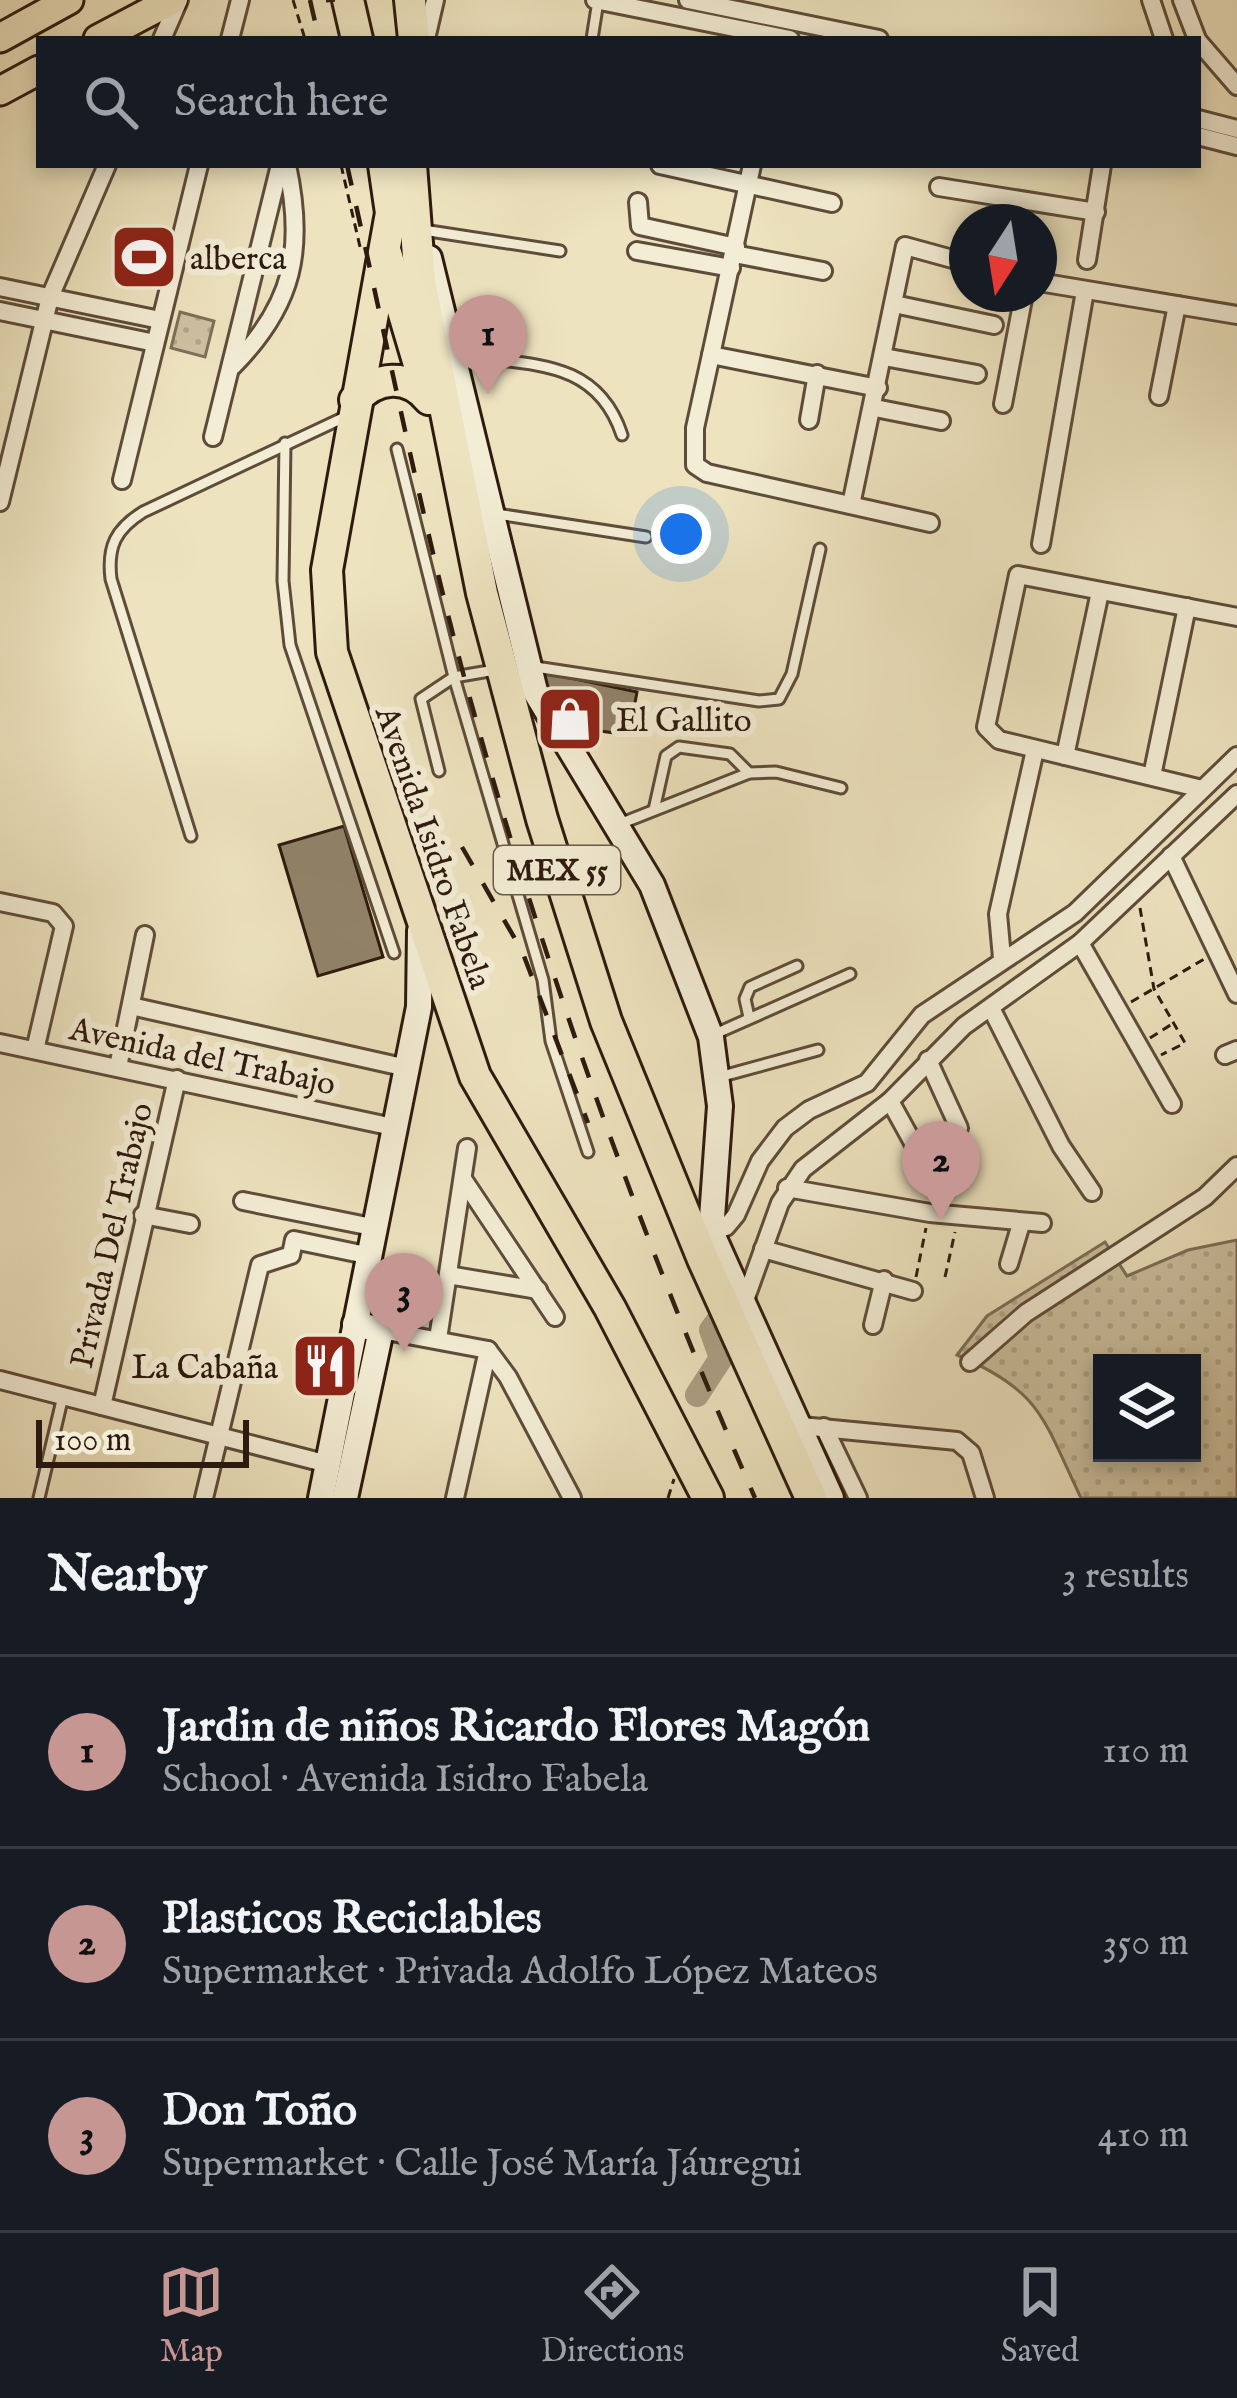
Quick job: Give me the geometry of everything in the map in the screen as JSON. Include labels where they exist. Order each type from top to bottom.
[{"type":"highway","points":[[332,0],[338,36]]},
{"type":"highway","points":[[348,0],[356,36]]},
{"type":"highway","points":[[410,0],[413,36]]},
{"type":"highway","points":[[366,168],[373,249],[429,399],[482,593]]},
{"type":"highway","name":"Avenida Isidro Fabela","points":[[385,168],[391,199],[373,249],[327,569],[327,628],[463,1045],[487,1101],[610,1308],[708,1498]]},
{"type":"highway","name":"MEX 55","points":[[413,178],[420,282],[482,593],[514,668],[581,951],[811,1498]]},
{"type":"highway","points":[[353,407],[370,386],[398,380],[416,386],[429,399]]},
{"type":"highway","points":[[656,1138],[689,1185],[711,1232]]},
{"type":"main road","points":[[0,38],[69,0]]},
{"type":"main road","points":[[104,36],[175,0]]},
{"type":"main road","points":[[0,91],[36,72]]},
{"type":"main road","name":"MEX 55","points":[[413,178],[492,513],[514,668],[652,885],[711,1037],[719,1077],[711,1232],[744,1303],[813,1426],[831,1498]]},
{"type":"main road","points":[[321,1498],[366,1255],[410,1056],[421,980],[420,904]]},
{"type":"main road","points":[[410,1056],[428,1030],[442,1029],[463,1045]]},
{"type":"main road","points":[[345,1498],[381,1330],[355,1324]]},
{"type":"street","points":[[163,36],[175,0]]},
{"type":"street","points":[[231,36],[240,0]]},
{"type":"street","points":[[427,36],[435,0]]},
{"type":"street","points":[[596,0],[782,33],[830,36]]},
{"type":"street","points":[[688,0],[782,33]]},
{"type":"street","points":[[782,33],[785,0]]},
{"type":"street","points":[[1151,0],[1163,36]]},
{"type":"street","points":[[1182,0],[1196,36]]},
{"type":"street","points":[[1201,45],[1237,86]]},
{"type":"street","points":[[1201,120],[1237,129]]},
{"type":"street","points":[[1201,137],[1237,146]]},
{"type":"street","points":[[0,502],[50,297],[106,168]]},
{"type":"street","points":[[122,480],[198,168]]},
{"type":"street","points":[[213,437],[283,168]]},
{"type":"street","points":[[230,369],[264,334],[286,290],[297,218],[285,168]]},
{"type":"street","points":[[674,168],[832,203]]},
{"type":"street","points":[[752,168],[692,445],[695,465],[707,473],[930,523]]},
{"type":"street","points":[[1087,260],[1102,168]]},
{"type":"street","points":[[939,187],[1096,212]]},
{"type":"street","points":[[638,202],[640,226],[734,256]]},
{"type":"street","points":[[851,505],[875,408],[905,246],[949,258]]},
{"type":"street","points":[[637,251],[734,256],[823,271]]},
{"type":"street","points":[[1057,286],[1237,315]]},
{"type":"street","points":[[0,287],[160,320]]},
{"type":"street","points":[[1041,544],[1085,291]]},
{"type":"street","points":[[894,304],[994,325]]},
{"type":"street","points":[[1159,396],[1177,305]]},
{"type":"street","points":[[0,311],[155,344]]},
{"type":"street","points":[[1003,404],[1021,312]]},
{"type":"street","points":[[884,356],[977,374]]},
{"type":"street","points":[[709,364],[817,374],[878,388]]},
{"type":"street","points":[[809,420],[817,374]]},
{"type":"street","points":[[875,408],[940,421]]},
{"type":"street","points":[[1202,789],[999,740],[986,727],[1018,574],[1237,617]]},
{"type":"street","points":[[1065,756],[1100,592]]},
{"type":"street","points":[[1152,776],[1187,607]]},
{"type":"street","points":[[1002,958],[998,914],[1035,750]]},
{"type":"street","points":[[711,1232],[726,1227],[736,1215],[760,1161],[785,1128],[808,1110],[867,1083],[922,1015],[1075,914],[1237,756]]},
{"type":"street","points":[[744,1303],[787,1188],[802,1169],[890,1101],[928,1060],[991,1008],[1080,943],[1237,794]]},
{"type":"street","points":[[1214,817],[1237,825]]},
{"type":"street","points":[[1171,856],[1237,994]]},
{"type":"street","points":[[0,902],[53,913],[64,926],[35,1050]]},
{"type":"street","points":[[118,1067],[145,935]]},
{"type":"street","points":[[1080,943],[1172,1104]]},
{"type":"street","points":[[131,1006],[410,1056]]},
{"type":"street","points":[[991,1008],[1061,1146],[1092,1192]]},
{"type":"street","name":"Avenida del Trabajo","points":[[0,1043],[393,1126]]},
{"type":"street","points":[[928,1060],[959,1128]]},
{"type":"street","name":"Privada Del Trabajo","points":[[102,1406],[177,1079]]},
{"type":"street","points":[[890,1101],[922,1159]]},
{"type":"street","points":[[438,1339],[467,1148]]},
{"type":"street","points":[[970,1362],[1026,1313],[1205,1197],[1237,1166]]},
{"type":"street","points":[[463,1179],[556,1317]]},
{"type":"street","points":[[787,1188],[958,1216],[1042,1223]]},
{"type":"street","points":[[243,1201],[372,1227]]},
{"type":"street","points":[[143,1215],[190,1224]]},
{"type":"street","points":[[1009,1264],[1021,1223]]},
{"type":"street","points":[[204,1498],[260,1265],[291,1255],[294,1240],[366,1255]]},
{"type":"street","points":[[763,1249],[914,1291]]},
{"type":"street","points":[[448,1275],[538,1290]]},
{"type":"street","points":[[873,1325],[884,1280]]},
{"type":"street","points":[[381,1330],[488,1350],[572,1498]]},
{"type":"street","points":[[455,1498],[488,1350]]},
{"type":"street","points":[[0,1380],[328,1464]]},
{"type":"street","points":[[813,1426],[858,1498]]},
{"type":"street","points":[[813,1426],[957,1441],[971,1453],[985,1498]]},
{"type":"street","points":[[557,1498],[562,1476]]},
{"type":"lane","points":[[592,36],[596,0]]},
{"type":"lane","points":[[423,230],[560,251]]},
{"type":"lane","points":[[453,355],[581,375],[614,409],[622,435]]},
{"type":"lane","points":[[191,836],[111,579],[111,544],[119,530],[143,512],[353,407]]},
{"type":"lane","points":[[285,443],[283,580],[290,645],[394,953]]},
{"type":"lane","points":[[397,449],[454,677],[543,980],[550,1041],[588,1152]]},
{"type":"lane","points":[[492,513],[646,537]]},
{"type":"lane","points":[[439,771],[421,699],[454,677],[514,668],[759,701],[779,699],[792,674],[820,549]]},
{"type":"lane","points":[[654,810],[666,756],[679,746],[730,754],[749,772]]},
{"type":"lane","points":[[617,825],[749,772],[776,772],[841,788]]},
{"type":"lane","points":[[749,1017],[745,999],[750,987],[797,966]]},
{"type":"lane","points":[[711,1037],[850,974]]},
{"type":"lane","points":[[719,1077],[818,1050]]},
{"type":"lane","points":[[39,1498],[63,1396]]},
{"type":"path","points":[[293,0],[304,36]]},
{"type":"path","points":[[342,168],[373,249]]},
{"type":"path","points":[[1131,894],[1141,910],[1154,988],[1185,1043],[1144,1053]]},
{"type":"path","points":[[1120,1008],[1218,951]]},
{"type":"path","points":[[1144,1053],[1173,1023]]},
{"type":"path","points":[[914,1291],[923,1211],[977,1143]]},
{"type":"path","points":[[945,1277],[958,1216]]},
{"type":"shaded area","points":[[180,312],[214,321],[205,357],[171,348]]},
{"type":"shaded area","points":[[1237,1240],[1237,1498],[1081,1498],[1047,1428],[1024,1395],[957,1355],[987,1316],[1105,1242],[1127,1276],[1188,1250]]},
{"type":"building","points":[[537,671],[637,692],[629,735],[564,726],[566,713],[552,710]]},
{"type":"building","points":[[344,826],[383,957],[318,976],[279,845]]},
{"type":"waterway","points":[[697,1395],[721,1358],[711,1330],[719,1319]]},
{"type":"railway","points":[[310,0],[318,36]]},
{"type":"railway","points":[[348,168],[446,607],[523,880],[631,1193],[755,1498]]},
{"type":"railway","points":[[462,847],[522,951],[588,1123]]},
{"type":"place","name":"alberca","points":[[144,257]]},
{"type":"place","name":"Jardin de niños Ricardo Flores Magón","points":[[488,394]]},
{"type":"place","name":"El Gallito","points":[[570,719]]},
{"type":"place","name":"Plasticos Reciclables","points":[[941,1220]]},
{"type":"place","name":"Don Toño","points":[[404,1352]]},
{"type":"place","name":"La Cabaña","points":[[325,1366]]}]
